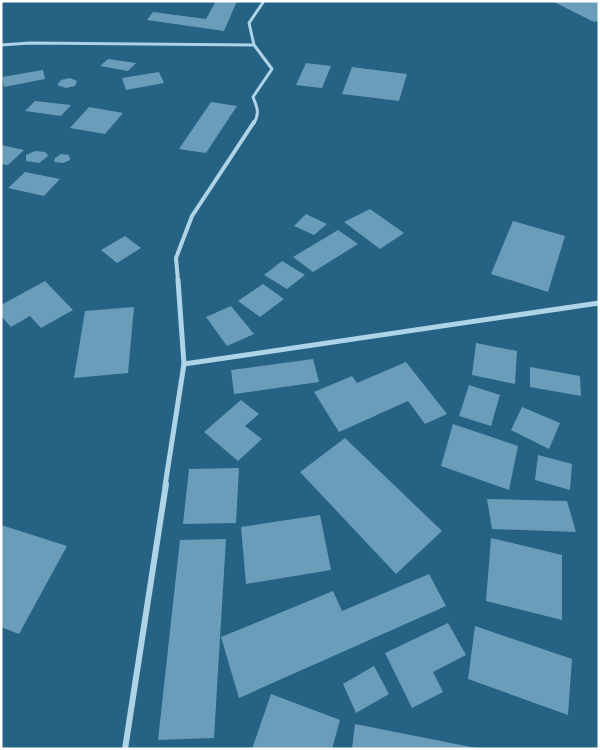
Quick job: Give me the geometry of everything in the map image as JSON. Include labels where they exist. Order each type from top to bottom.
[{"type":"street","points":[[125,749],[184,364],[176,258],[192,216],[258,116],[257,106],[253,97],[272,69],[254,45],[249,24],[264,1]]},
{"type":"street","points":[[1,45],[30,43],[254,45]]},
{"type":"street","points":[[184,364],[599,303]]},
{"type":"building","points":[[216,1],[237,1],[224,31],[147,20],[153,12],[206,19]]},
{"type":"building","points":[[552,1],[599,1],[599,21],[594,22]]},
{"type":"building","points":[[108,59],[136,63],[128,71],[100,66]]},
{"type":"building","points":[[306,63],[331,66],[322,88],[296,85]]},
{"type":"building","points":[[352,67],[407,74],[399,101],[342,94]]},
{"type":"building","points":[[43,70],[45,79],[4,87],[2,77]]},
{"type":"building","points":[[159,72],[164,83],[126,90],[122,78]]},
{"type":"building","points":[[70,78],[77,81],[75,86],[66,88],[57,85],[61,80]]},
{"type":"building","points":[[35,101],[71,105],[61,116],[25,111]]},
{"type":"building","points":[[211,102],[237,106],[206,153],[179,149]]},
{"type":"building","points":[[89,107],[123,113],[105,134],[70,128]]},
{"type":"building","points":[[1,145],[24,150],[8,165],[1,164]]},
{"type":"building","points":[[35,151],[45,152],[48,155],[39,163],[26,161],[26,155]]},
{"type":"building","points":[[61,154],[69,155],[70,160],[63,163],[54,162],[55,158]]},
{"type":"building","points":[[25,172],[60,179],[44,196],[8,188]]},
{"type":"building","points":[[370,209],[404,233],[380,249],[344,222]]},
{"type":"building","points":[[306,214],[327,224],[314,235],[294,226]]},
{"type":"building","points":[[513,221],[565,236],[548,292],[491,274]]},
{"type":"building","points":[[338,230],[358,244],[313,272],[293,257]]},
{"type":"building","points":[[125,236],[141,248],[117,263],[101,250]]},
{"type":"building","points":[[282,261],[305,275],[287,289],[264,275]]},
{"type":"building","points":[[45,281],[73,310],[41,328],[30,316],[11,327],[1,316],[1,305]]},
{"type":"building","points":[[263,284],[284,299],[260,317],[238,301]]},
{"type":"building","points":[[231,306],[254,334],[227,346],[206,317]]},
{"type":"building","points":[[134,307],[128,373],[74,378],[85,311]]},
{"type":"building","points":[[476,343],[517,351],[515,384],[472,375]]},
{"type":"building","points":[[313,359],[319,382],[234,394],[231,370]]},
{"type":"building","points":[[406,362],[447,414],[425,424],[408,401],[339,432],[314,392],[352,376],[357,383]]},
{"type":"building","points":[[530,367],[580,376],[581,396],[530,387]]},
{"type":"building","points":[[469,385],[500,395],[491,426],[459,416]]},
{"type":"building","points":[[241,400],[259,414],[245,426],[262,439],[238,461],[204,432]]},
{"type":"building","points":[[522,407],[560,423],[549,449],[511,430]]},
{"type":"building","points":[[453,424],[518,446],[509,490],[441,466]]},
{"type":"building","points":[[345,438],[442,531],[396,574],[300,472]]},
{"type":"building","points":[[538,455],[572,464],[570,490],[535,480]]},
{"type":"building","points":[[239,468],[236,523],[183,524],[189,469]]},
{"type":"building","points":[[487,499],[567,501],[576,532],[492,529]]},
{"type":"building","points":[[320,515],[331,570],[246,584],[241,527]]},
{"type":"building","points":[[1,525],[67,546],[19,634],[1,627]]},
{"type":"building","points":[[491,538],[562,555],[562,620],[486,601]]},
{"type":"building","points":[[226,539],[214,738],[158,740],[180,540]]},
{"type":"building","points":[[429,574],[446,606],[239,698],[221,637],[333,591],[342,611]]},
{"type":"building","points":[[448,623],[466,655],[433,672],[443,692],[412,708],[385,653]]},
{"type":"building","points":[[475,626],[572,659],[568,715],[468,679]]},
{"type":"building","points":[[374,666],[389,694],[356,713],[343,684]]},
{"type":"building","points":[[271,694],[340,720],[332,749],[252,749]]},
{"type":"building","points":[[355,724],[476,748],[476,749],[352,749]]}]
